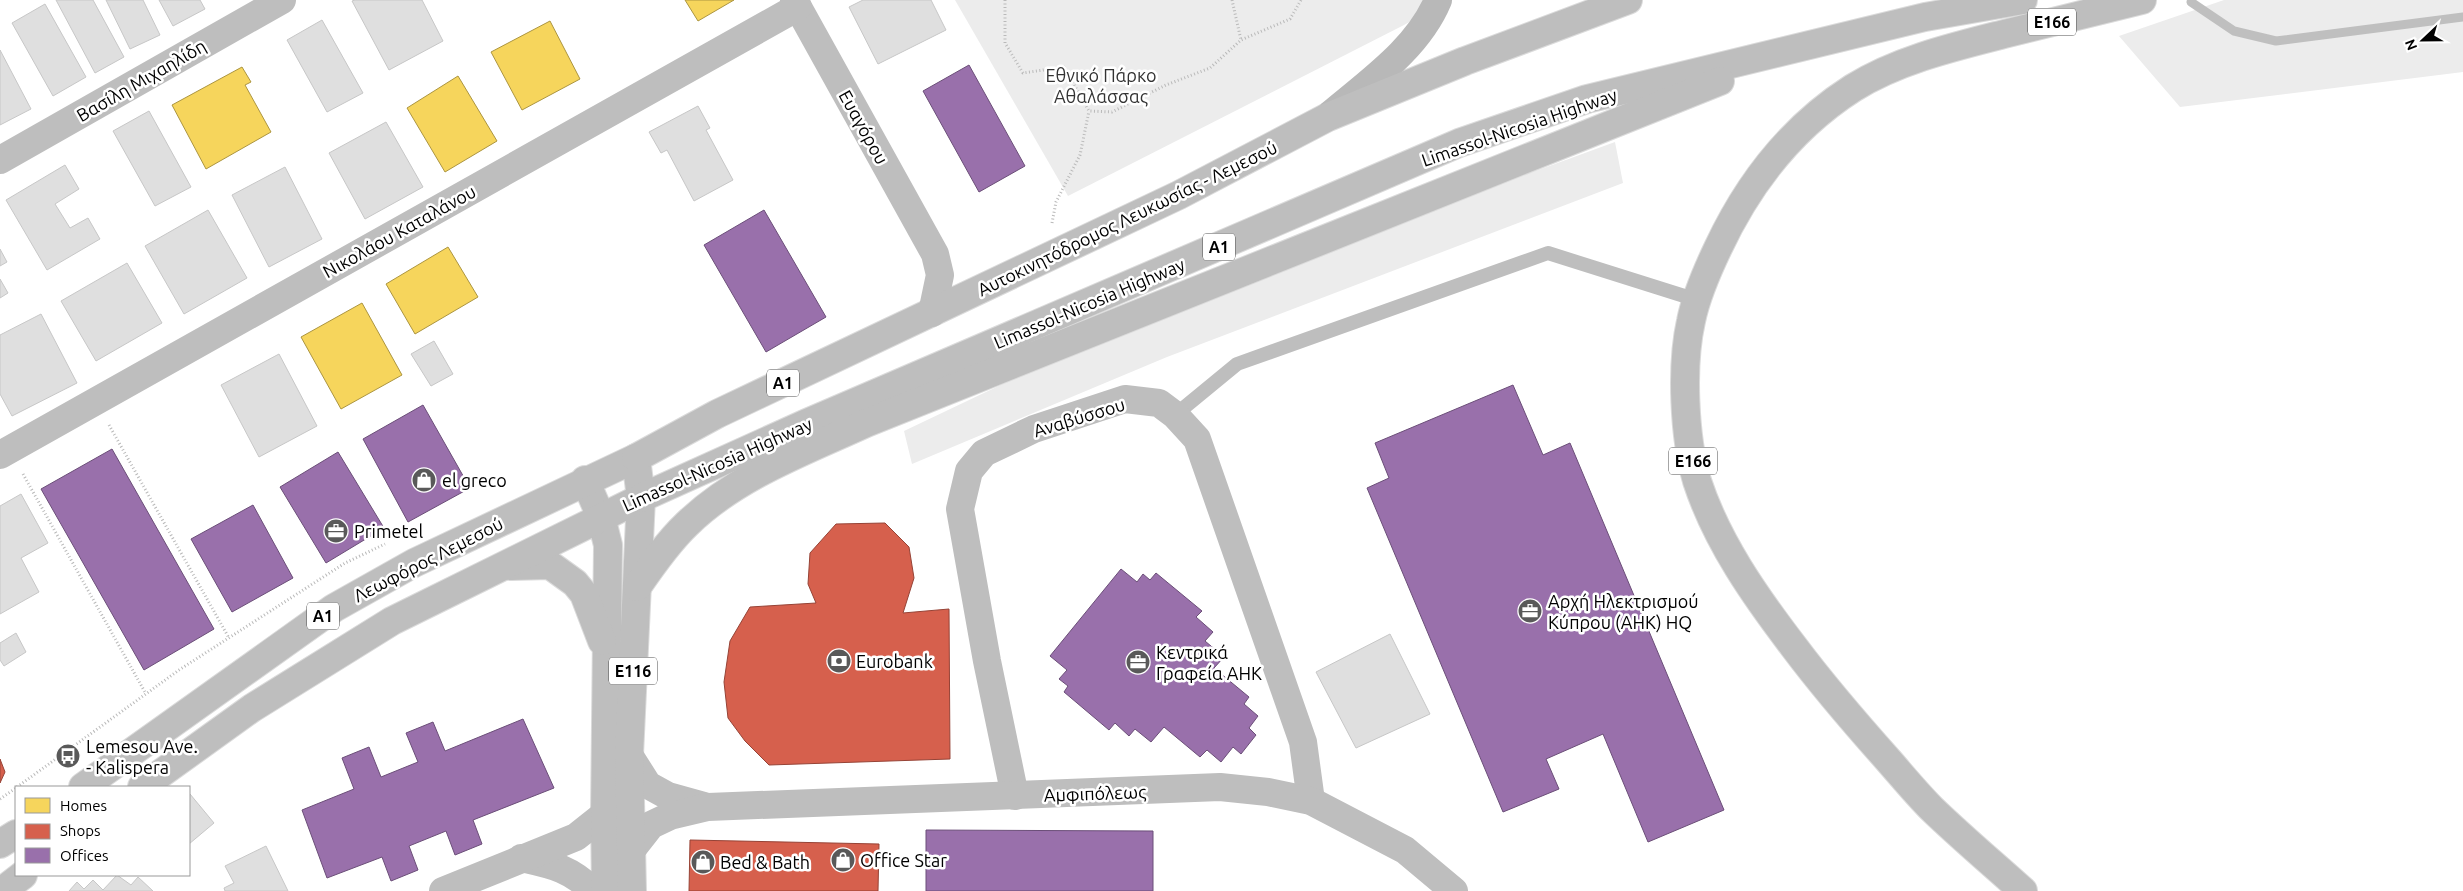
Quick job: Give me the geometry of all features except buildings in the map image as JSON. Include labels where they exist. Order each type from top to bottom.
[{"type":"main road","name":"Βασίλη Μιχαηλίδη","points":[[0,160],[282,0]]},
{"type":"main road","points":[[1328,117],[1402,52],[1432,15],[1438,0]]},
{"type":"main road","name":"Αυτοκινητόδρομος Λευκωσίας - Λεμεσού","points":[[636,458],[717,414],[1179,195],[1328,117],[1628,0]]},
{"type":"main road","name":"A1","points":[[1814,43],[1925,17],[2023,0]]},
{"type":"main road","name":"E166","points":[[2023,891],[1931,808],[1833,698],[1770,616],[1713,524],[1696,478],[1687,427],[1686,368],[1690,322],[1713,258],[1732,218],[1754,183],[1809,122],[1855,87],[1911,60],[2142,0]]},
{"type":"main road","name":"Ευαγόρου","points":[[796,4],[935,254],[940,275],[932,313]]},
{"type":"main road","name":"Νικολάου Καταλάνου","points":[[5,452],[796,4]]},
{"type":"main road","points":[[637,587],[653,564],[688,523],[717,498],[762,472],[866,423],[1814,43]]},
{"type":"main road","name":"Limassol-Nicosia Highway","points":[[601,517],[816,420],[1459,143],[1588,99],[1814,43]]},
{"type":"main road","name":"Αναβύσσου","points":[[1015,796],[960,509],[969,471],[984,453],[1026,433],[1125,399],[1159,402],[1175,415],[1197,439],[1303,742],[1312,801]]},
{"type":"main road","name":"A1","points":[[585,480],[636,458]]},
{"type":"main road","name":"E116","points":[[632,891],[633,848],[629,755],[641,498],[636,458]]},
{"type":"main road","name":"E116","points":[[585,480],[601,517],[608,546],[606,891]]},
{"type":"main road","name":"Λεωφόρος Λεμεσού","points":[[83,786],[334,608],[414,563],[585,480]]},
{"type":"main road","name":"A1","points":[[143,786],[252,708],[392,621],[601,517]]},
{"type":"main road","points":[[500,567],[550,565],[575,583],[584,594],[594,615],[608,659]]},
{"type":"main road","name":"Αμφιπόλεως","points":[[629,755],[648,784],[668,796],[708,807]]},
{"type":"main road","name":"Αμφιπόλεως","points":[[633,848],[651,825],[670,816],[708,807],[1220,787],[1268,792],[1312,801],[1405,850],[1454,891]]},
{"type":"main road","points":[[444,891],[576,837],[605,814]]},
{"type":"main road","points":[[0,844],[15,835]]},
{"type":"main road","points":[[521,858],[562,868],[580,878],[593,891]]},
{"type":"main road","points":[[2,891],[22,876]]},
{"type":"lane","points":[[1175,415],[1237,364],[1548,254],[1697,300]]},
{"type":"path","points":[[1005,0],[1005,43],[1023,73],[1064,67],[1089,111],[1080,155],[1056,202],[1051,227]]},
{"type":"path","points":[[1232,0],[1241,40]]},
{"type":"path","points":[[1089,111],[1112,112],[1166,85],[1210,68],[1241,40],[1290,19],[1301,0]]},
{"type":"path","points":[[96,401],[229,638]]},
{"type":"path","points":[[5,452],[146,694]]},
{"type":"path","points":[[0,799],[15,789]]},
{"type":"green space","name":"Εθνικό Πάρκο Αθαλάσσας","points":[[955,0],[1449,0],[1404,25],[1068,196]]},
{"type":"green space","points":[[2224,0],[2463,0],[2463,72],[2180,107],[2119,36]]},
{"type":"green space","points":[[1615,142],[1623,183],[1167,357],[912,464],[904,431],[1129,324],[1330,246]]},
{"type":"waterway","points":[[2191,2],[2234,31],[2276,41],[2463,17]]},
{"type":"place","name":"el greco","points":[[424,480]]},
{"type":"place","name":"Primetel","points":[[336,531]]},
{"type":"place","name":"Αρχή Ηλεκτρισμού Κύπρου (ΑΗΚ) HQ","points":[[1530,611]]},
{"type":"place","name":"Eurobank","points":[[839,661]]},
{"type":"place","name":"Κεντρικά Γραφεία ΑΗΚ","points":[[1138,662]]},
{"type":"place","name":"Lemesou Ave. - Kalispera","points":[[68,756]]},
{"type":"place","name":"Office Star","points":[[843,860]]},
{"type":"place","name":"Bed & Bath","points":[[703,862]]}]
